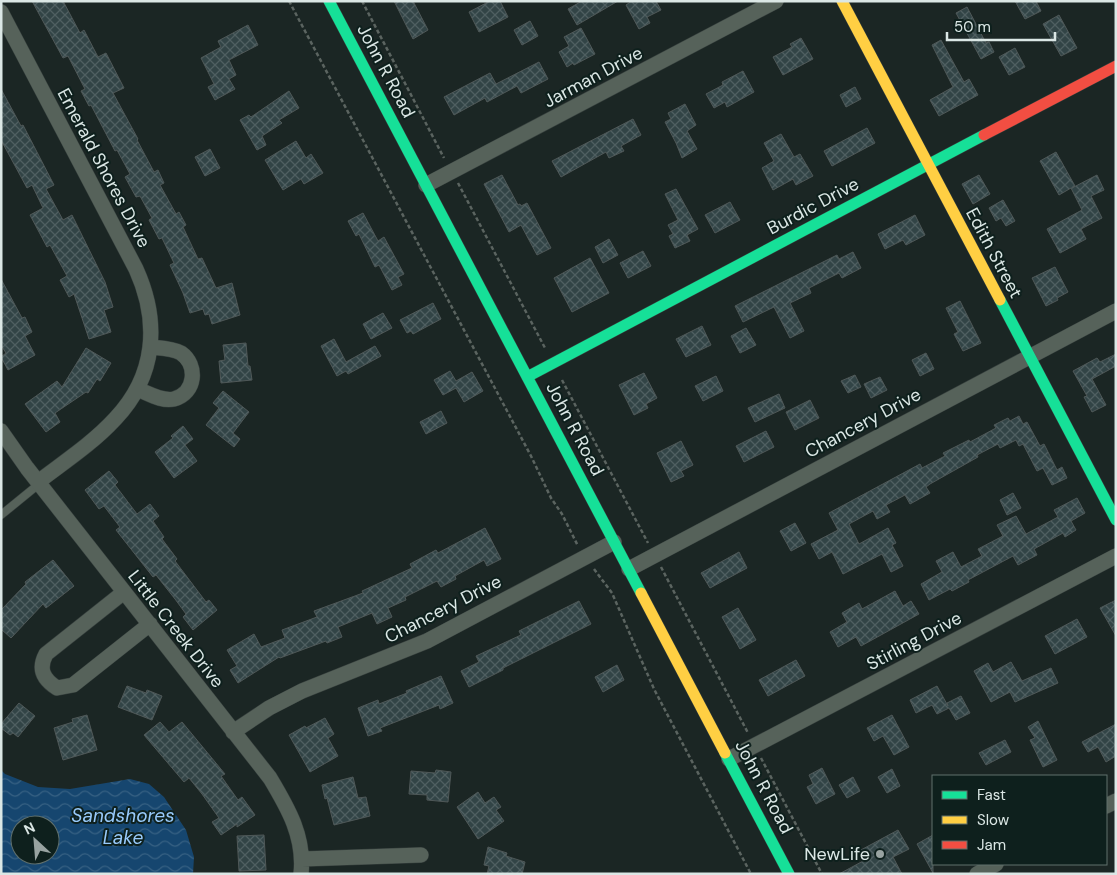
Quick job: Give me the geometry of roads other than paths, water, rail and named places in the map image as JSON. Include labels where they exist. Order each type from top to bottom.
[{"type":"street","name":"John R Road","points":[[329,1],[789,874]]},
{"type":"street","name":"Jarman Drive","points":[[426,185],[776,1]]},
{"type":"street","name":"Edith Street","points":[[842,1],[1028,357],[1116,520]]},
{"type":"street","name":"Emerald Shores Drive","points":[[1,12],[143,284],[151,321],[150,347],[143,377],[129,402],[115,420],[39,483]]},
{"type":"street","name":"Burdic Drive","points":[[527,377],[1116,66]]},
{"type":"street","name":"Chancery Drive","points":[[629,569],[1116,311]]},
{"type":"street","points":[[137,389],[164,400],[174,399],[188,389],[192,383],[192,369],[189,361],[182,354],[176,351],[150,347]]},
{"type":"street","name":"Little Creek Drive","points":[[1,431],[39,483],[270,778],[290,812],[296,829],[301,866]]},
{"type":"street","name":"Chancery Drive","points":[[233,732],[269,708],[302,691],[427,642],[577,560],[614,542]]},
{"type":"street","name":"Stirling Drive","points":[[729,759],[1116,556]]},
{"type":"street","points":[[124,592],[46,654],[42,662],[42,670],[48,682],[57,688],[73,685],[150,624]]},
{"type":"street","points":[[301,866],[421,855]]},
{"type":"street","points":[[977,874],[994,865]]},
{"type":"lane","points":[[1,515],[39,483]]},
{"type":"water","name":"Sandshores Lake","points":[[1,770],[5,774],[38,787],[70,789],[130,779],[149,784],[164,797],[186,830],[194,857],[193,874],[1,874]]},
{"type":"place","name":"NewLife","points":[[880,854]]}]
